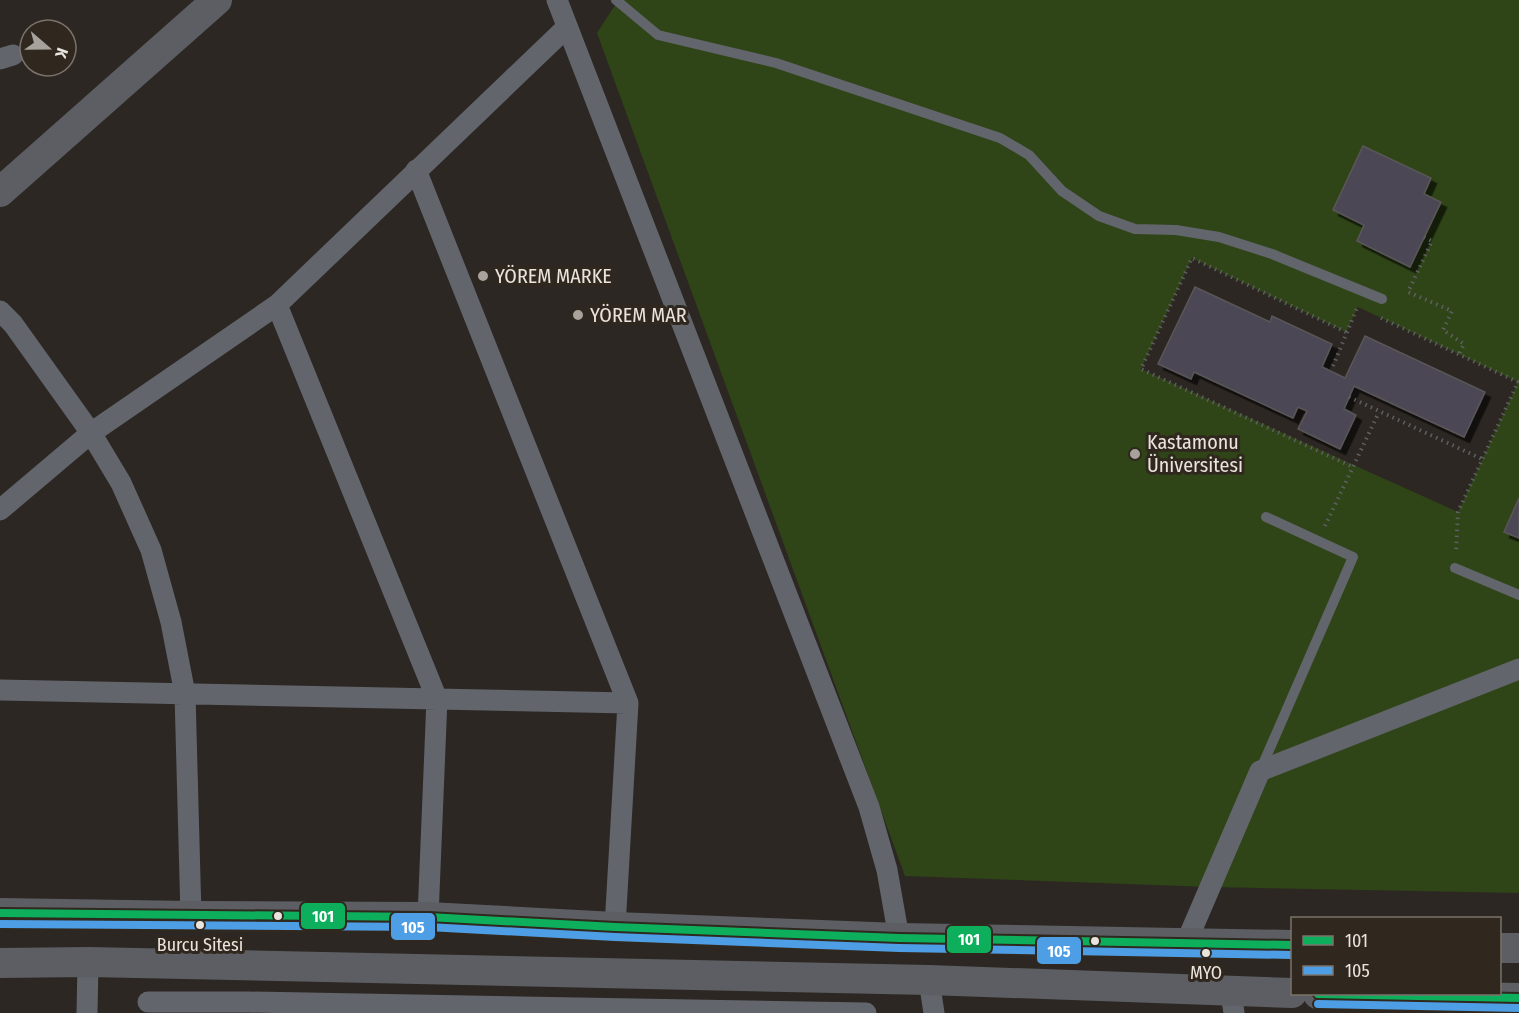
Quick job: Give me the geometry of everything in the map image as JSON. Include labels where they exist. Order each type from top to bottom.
[{"type":"main road","points":[[0,192],[217,0]]},
{"type":"main road","points":[[0,913],[428,916],[615,927],[899,938],[1291,945]]},
{"type":"main road","points":[[1501,948],[1519,948]]},
{"type":"main road","points":[[0,963],[88,962],[929,980],[1232,1002],[1291,993]]},
{"type":"main road","points":[[1398,995],[1519,998]]},
{"type":"street","points":[[557,0],[869,807],[887,870],[899,938]]},
{"type":"street","points":[[0,510],[91,433],[277,305],[567,27]]},
{"type":"street","points":[[416,170],[628,703],[615,927]]},
{"type":"street","points":[[277,305],[437,699],[428,916]]},
{"type":"street","points":[[0,311],[13,324],[91,433],[121,483],[151,550],[171,622],[185,694],[191,916]]},
{"type":"street","points":[[1186,943],[1260,771],[1519,669]]},
{"type":"street","points":[[0,690],[628,703]]},
{"type":"street","points":[[87,1013],[88,962]]},
{"type":"street","points":[[929,980],[934,1013]]},
{"type":"street","points":[[148,1002],[248,1007],[866,1013]]},
{"type":"lane","points":[[616,0],[658,35],[776,63],[1000,138],[1029,155],[1062,191],[1099,216],[1135,229],[1176,230],[1219,237],[1272,254],[1382,299]]},
{"type":"lane","points":[[1260,771],[1353,557],[1266,517]]},
{"type":"lane","points":[[1455,568],[1519,595]]},
{"type":"path","points":[[1424,237],[1432,241],[1408,292],[1452,311],[1443,330],[1464,344],[1459,354]]},
{"type":"path","points":[[1346,332],[1192,258],[1141,369],[1353,467]]},
{"type":"path","points":[[1333,366],[1357,307],[1367,312]]},
{"type":"path","points":[[1378,316],[1518,382],[1458,512],[1455,568]]},
{"type":"path","points":[[1349,397],[1482,459]]},
{"type":"path","points":[[1318,541],[1379,411]]},
{"type":"green space","name":"Kastamonu Üniversitesi","points":[[616,0],[1519,0],[1519,498],[1504,532],[1519,538],[1519,893],[1210,887],[905,876],[597,33],[617,2]],"holes":[[[1192,258],[1346,332],[1358,307],[1518,382],[1458,512],[1141,369]]]},
{"type":"building","points":[[1363,146],[1431,178],[1424,194],[1441,202],[1410,267],[1357,241],[1364,225],[1333,210]]},
{"type":"building","points":[[1195,287],[1270,322],[1272,316],[1332,344],[1322,367],[1345,378],[1365,336],[1485,392],[1464,437],[1354,386],[1344,409],[1356,415],[1340,449],[1298,429],[1307,411],[1298,407],[1293,418],[1194,372],[1191,379],[1158,364]]},
{"type":"building","points":[[1519,498],[1519,538],[1504,532]]},
{"type":"transit line","name":"101","points":[[0,913],[428,917],[899,938],[1291,945]]},
{"type":"transit line","name":"105","points":[[0,924],[428,927],[899,948],[1291,955]]},
{"type":"transit line","name":"101","points":[[1368,995],[1519,998]]},
{"type":"transit line","name":"105","points":[[1318,1004],[1519,1008]]},
{"type":"place","name":"YÖREM MARKE","points":[[483,276]]},
{"type":"place","name":"YÖREM MAR","points":[[578,315]]},
{"type":"place","name":"Kastamonu Üniversitesi","points":[[1135,454]]},
{"type":"place","name":"Burcu Sitesi","points":[[200,925]]},
{"type":"place","name":"MYO","points":[[1206,953]]}]
